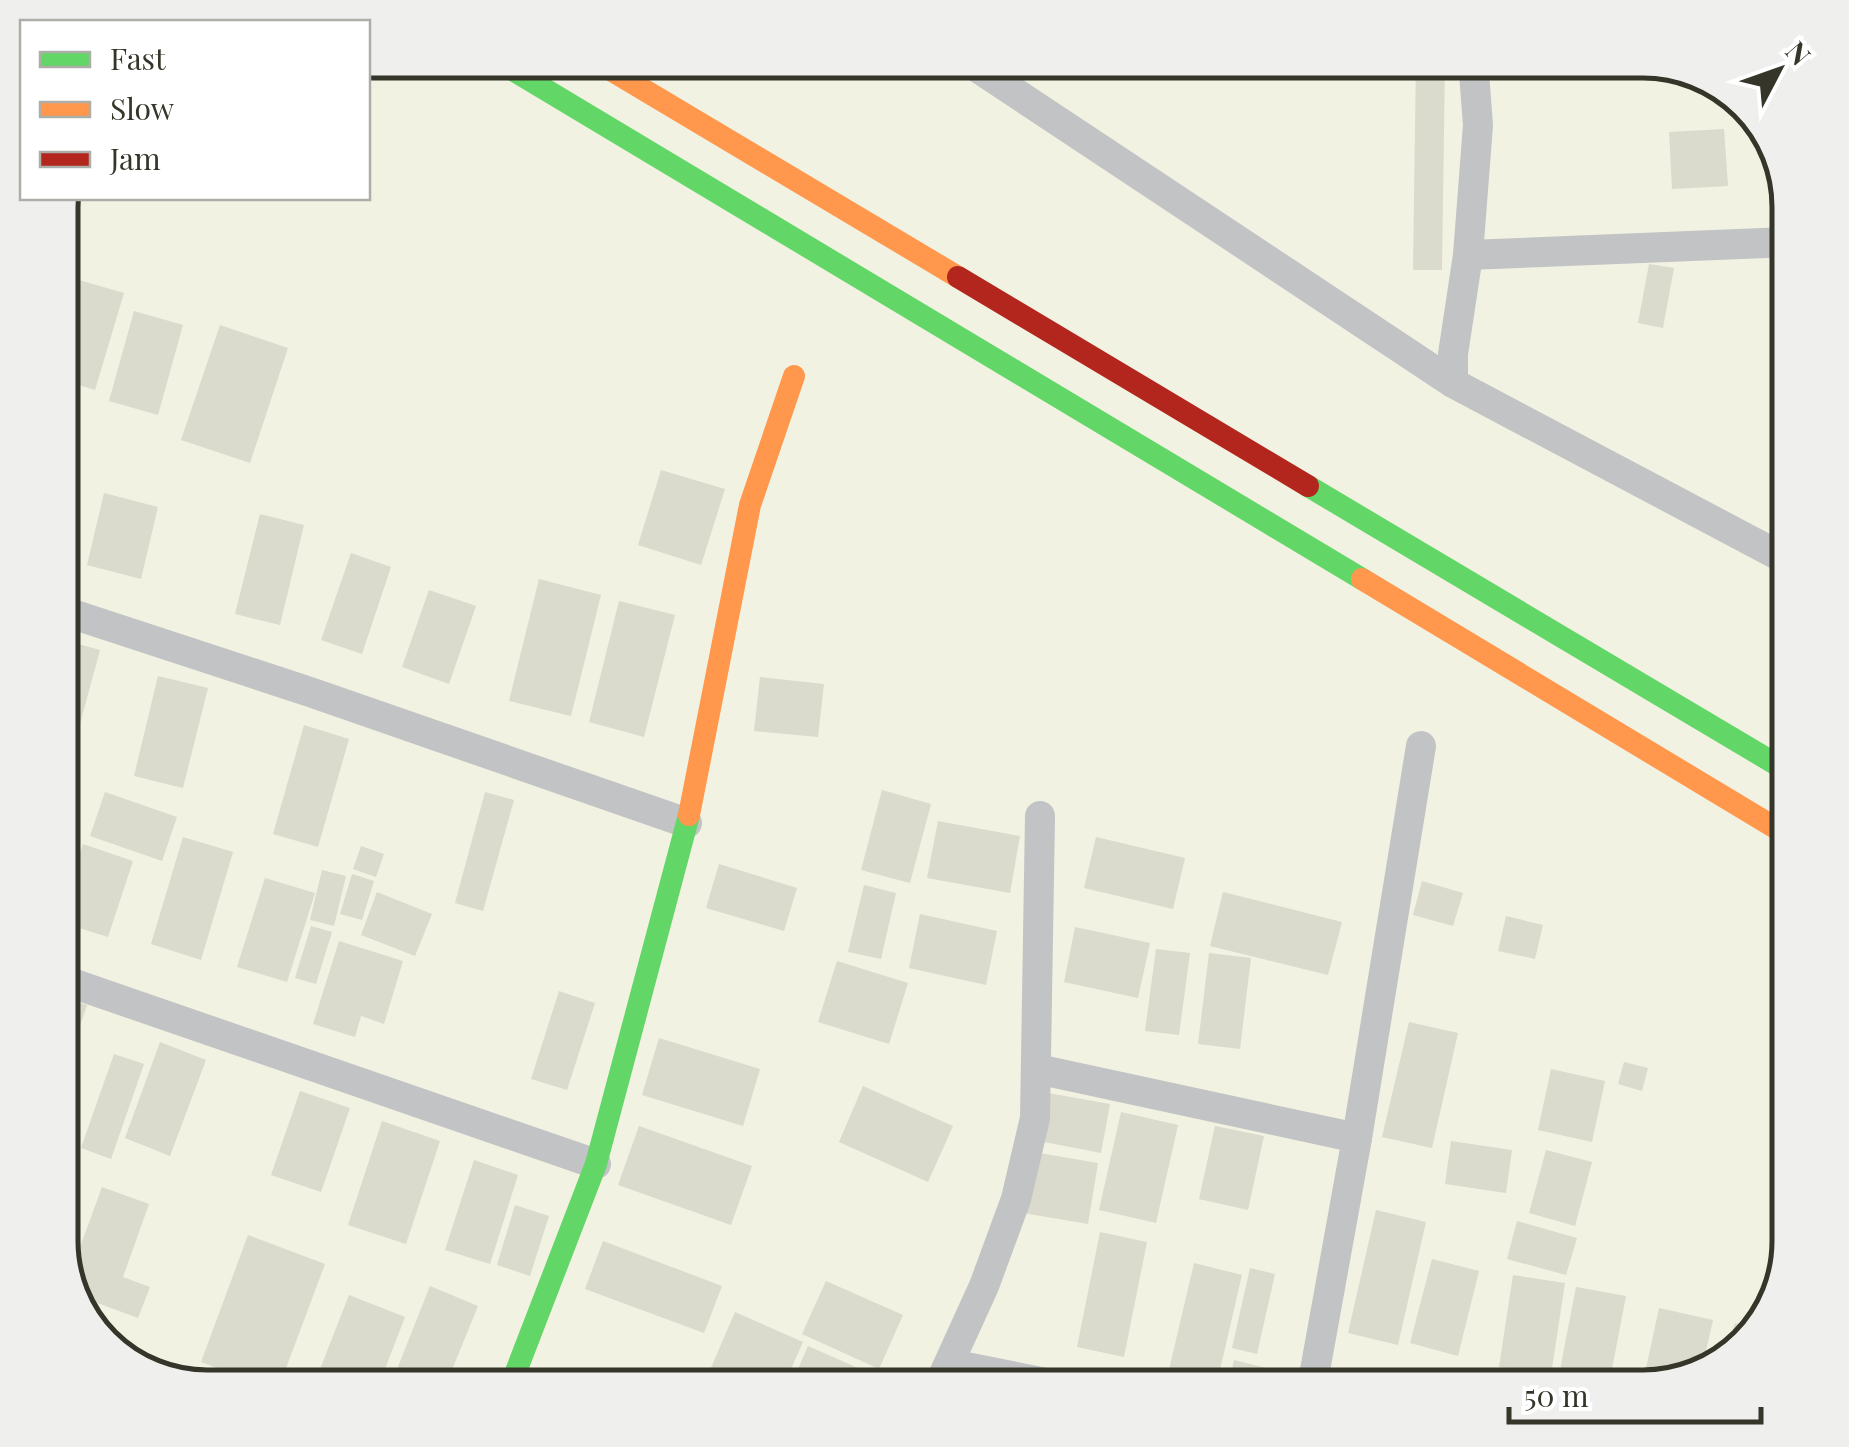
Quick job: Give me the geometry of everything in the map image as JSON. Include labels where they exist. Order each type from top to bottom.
[{"type":"main road","points":[[526,78],[1772,826]]},
{"type":"main road","points":[[624,78],[1772,762]]},
{"type":"main road","points":[[517,1370],[596,1164],[686,823],[750,504],[794,376]]},
{"type":"street","points":[[993,78],[1453,383],[1772,552]]},
{"type":"street","points":[[1453,383],[1452,354],[1468,256],[1478,125],[1474,78]]},
{"type":"street","points":[[1468,256],[1772,243]]},
{"type":"street","points":[[78,616],[686,823]]},
{"type":"street","points":[[1325,1370],[1357,1138],[1421,746]]},
{"type":"street","points":[[946,1370],[984,1286],[1016,1199],[1035,1118],[1040,816]]},
{"type":"street","points":[[78,984],[596,1164]]},
{"type":"street","points":[[1037,1069],[1357,1138]]},
{"type":"building","points":[[1416,78],[1445,78],[1442,270],[1413,270]]},
{"type":"building","points":[[1724,129],[1728,186],[1672,189],[1669,132]]},
{"type":"building","points":[[1649,264],[1674,268],[1663,328],[1638,323]]},
{"type":"building","points":[[78,280],[124,293],[95,390],[78,385]]},
{"type":"building","points":[[134,311],[183,325],[158,415],[109,401]]},
{"type":"building","points":[[220,325],[288,348],[250,463],[181,440]]},
{"type":"building","points":[[661,470],[725,489],[701,565],[638,545]]},
{"type":"building","points":[[104,493],[158,507],[141,579],[87,565]]},
{"type":"building","points":[[260,514],[304,525],[280,625],[235,614]]},
{"type":"building","points":[[351,553],[391,567],[362,654],[321,640]]},
{"type":"building","points":[[539,579],[601,595],[571,716],[509,701]]},
{"type":"building","points":[[429,590],[476,606],[449,684],[402,667]]},
{"type":"building","points":[[619,601],[675,615],[644,737],[589,722]]},
{"type":"building","points":[[78,644],[100,650],[78,731]]},
{"type":"building","points":[[158,676],[208,688],[183,788],[134,776]]},
{"type":"building","points":[[760,677],[824,684],[818,737],[754,731]]},
{"type":"building","points":[[304,725],[349,739],[318,847],[273,834]]},
{"type":"building","points":[[882,790],[931,804],[910,883],[861,870]]},
{"type":"building","points":[[105,792],[177,817],[162,861],[90,836]]},
{"type":"building","points":[[485,792],[514,800],[483,911],[455,903]]},
{"type":"building","points":[[938,821],[1020,836],[1010,893],[927,878]]},
{"type":"building","points":[[183,837],[233,852],[201,960],[151,944]]},
{"type":"building","points":[[1096,837],[1185,858],[1173,909],[1084,888]]},
{"type":"building","points":[[83,844],[133,861],[108,937],[78,928],[78,859]]},
{"type":"building","points":[[361,846],[384,854],[376,877],[353,869]]},
{"type":"building","points":[[719,864],[797,888],[784,931],[706,908]]},
{"type":"building","points":[[322,870],[346,876],[334,926],[310,920]]},
{"type":"building","points":[[352,874],[374,881],[362,920],[340,914]]},
{"type":"building","points":[[265,878],[315,893],[287,982],[237,967]]},
{"type":"building","points":[[1422,881],[1463,893],[1453,926],[1413,915]]},
{"type":"building","points":[[864,885],[896,893],[881,959],[848,952]]},
{"type":"building","points":[[377,892],[432,914],[415,956],[361,935]]},
{"type":"building","points":[[1223,892],[1342,922],[1328,975],[1210,946]]},
{"type":"building","points":[[920,914],[997,931],[986,985],[909,968]]},
{"type":"building","points":[[1506,916],[1543,925],[1535,959],[1498,951]]},
{"type":"building","points":[[311,926],[332,932],[316,984],[295,978]]},
{"type":"building","points":[[1075,927],[1150,943],[1138,998],[1064,982]]},
{"type":"building","points":[[339,941],[403,961],[384,1024],[361,1016],[355,1037],[313,1024]]},
{"type":"building","points":[[1156,949],[1190,953],[1179,1035],[1145,1031]]},
{"type":"building","points":[[1209,953],[1251,958],[1240,1049],[1198,1044]]},
{"type":"building","points":[[837,961],[908,983],[889,1044],[818,1022]]},
{"type":"building","points":[[559,991],[595,1003],[567,1090],[531,1079]]},
{"type":"building","points":[[78,1002],[87,1005],[78,1032]]},
{"type":"building","points":[[1409,1022],[1458,1033],[1432,1148],[1382,1137]]},
{"type":"building","points":[[659,1038],[760,1069],[743,1126],[642,1095]]},
{"type":"building","points":[[160,1042],[206,1060],[170,1156],[125,1138]]},
{"type":"building","points":[[114,1054],[144,1064],[111,1159],[81,1148]]},
{"type":"building","points":[[1624,1062],[1648,1068],[1642,1091],[1618,1084]]},
{"type":"building","points":[[1551,1069],[1605,1081],[1592,1142],[1538,1130]]},
{"type":"building","points":[[863,1086],[953,1126],[928,1182],[839,1142]]},
{"type":"building","points":[[300,1091],[350,1108],[321,1192],[271,1175]]},
{"type":"building","points":[[1048,1093],[1110,1104],[1101,1153],[1039,1141]]},
{"type":"building","points":[[1121,1112],[1178,1125],[1156,1223],[1099,1210]]},
{"type":"building","points":[[382,1121],[440,1141],[406,1244],[348,1225]]},
{"type":"building","points":[[639,1126],[752,1166],[731,1225],[618,1185]]},
{"type":"building","points":[[1215,1126],[1264,1136],[1248,1210],[1199,1199]]},
{"type":"building","points":[[1451,1141],[1512,1150],[1506,1193],[1445,1184]]},
{"type":"building","points":[[1546,1150],[1592,1162],[1575,1226],[1529,1213]]},
{"type":"building","points":[[1033,1152],[1098,1163],[1088,1224],[1023,1213]]},
{"type":"building","points":[[474,1160],[518,1175],[490,1264],[445,1250]]},
{"type":"building","points":[[102,1187],[149,1204],[123,1277],[150,1287],[138,1318],[93,1301],[82,1274],[78,1252]]},
{"type":"building","points":[[515,1205],[549,1216],[530,1276],[497,1265]]},
{"type":"building","points":[[1376,1210],[1426,1222],[1398,1345],[1348,1333]]},
{"type":"building","points":[[1517,1221],[1577,1238],[1566,1275],[1507,1259]]},
{"type":"building","points":[[1100,1232],[1147,1242],[1124,1357],[1077,1347]]},
{"type":"building","points":[[248,1235],[325,1264],[285,1370],[222,1370],[201,1362]]},
{"type":"building","points":[[603,1241],[722,1286],[704,1333],[585,1289]]},
{"type":"building","points":[[1432,1259],[1479,1271],[1458,1356],[1410,1343]]},
{"type":"building","points":[[1194,1263],[1242,1275],[1220,1370],[1169,1370]]},
{"type":"building","points":[[1250,1268],[1275,1274],[1257,1354],[1232,1348]]},
{"type":"building","points":[[1513,1275],[1565,1283],[1552,1370],[1499,1367]]},
{"type":"building","points":[[826,1281],[903,1315],[879,1369],[802,1334]]},
{"type":"building","points":[[430,1286],[478,1306],[452,1370],[397,1370]]},
{"type":"building","points":[[1576,1287],[1626,1296],[1612,1370],[1560,1370]]},
{"type":"building","points":[[349,1295],[405,1317],[385,1370],[320,1370]]},
{"type":"building","points":[[1659,1308],[1713,1320],[1706,1352],[1684,1363],[1646,1370]]},
{"type":"building","points":[[735,1312],[803,1342],[791,1370],[710,1370]]},
{"type":"building","points":[[808,1346],[863,1370],[797,1370]]},
{"type":"building","points":[[1234,1360],[1266,1368],[1266,1370],[1232,1370]]},
{"type":"traffic: fast","points":[[526,78],[1362,579]]},
{"type":"traffic: fast","points":[[1308,486],[1772,762]]},
{"type":"traffic: fast","points":[[517,1370],[596,1164],[689,815]]},
{"type":"traffic: slow","points":[[624,78],[958,277]]},
{"type":"traffic: slow","points":[[689,815],[750,505],[794,376]]},
{"type":"traffic: slow","points":[[1362,579],[1772,826]]},
{"type":"traffic: jam","points":[[958,277],[1308,486]]}]
